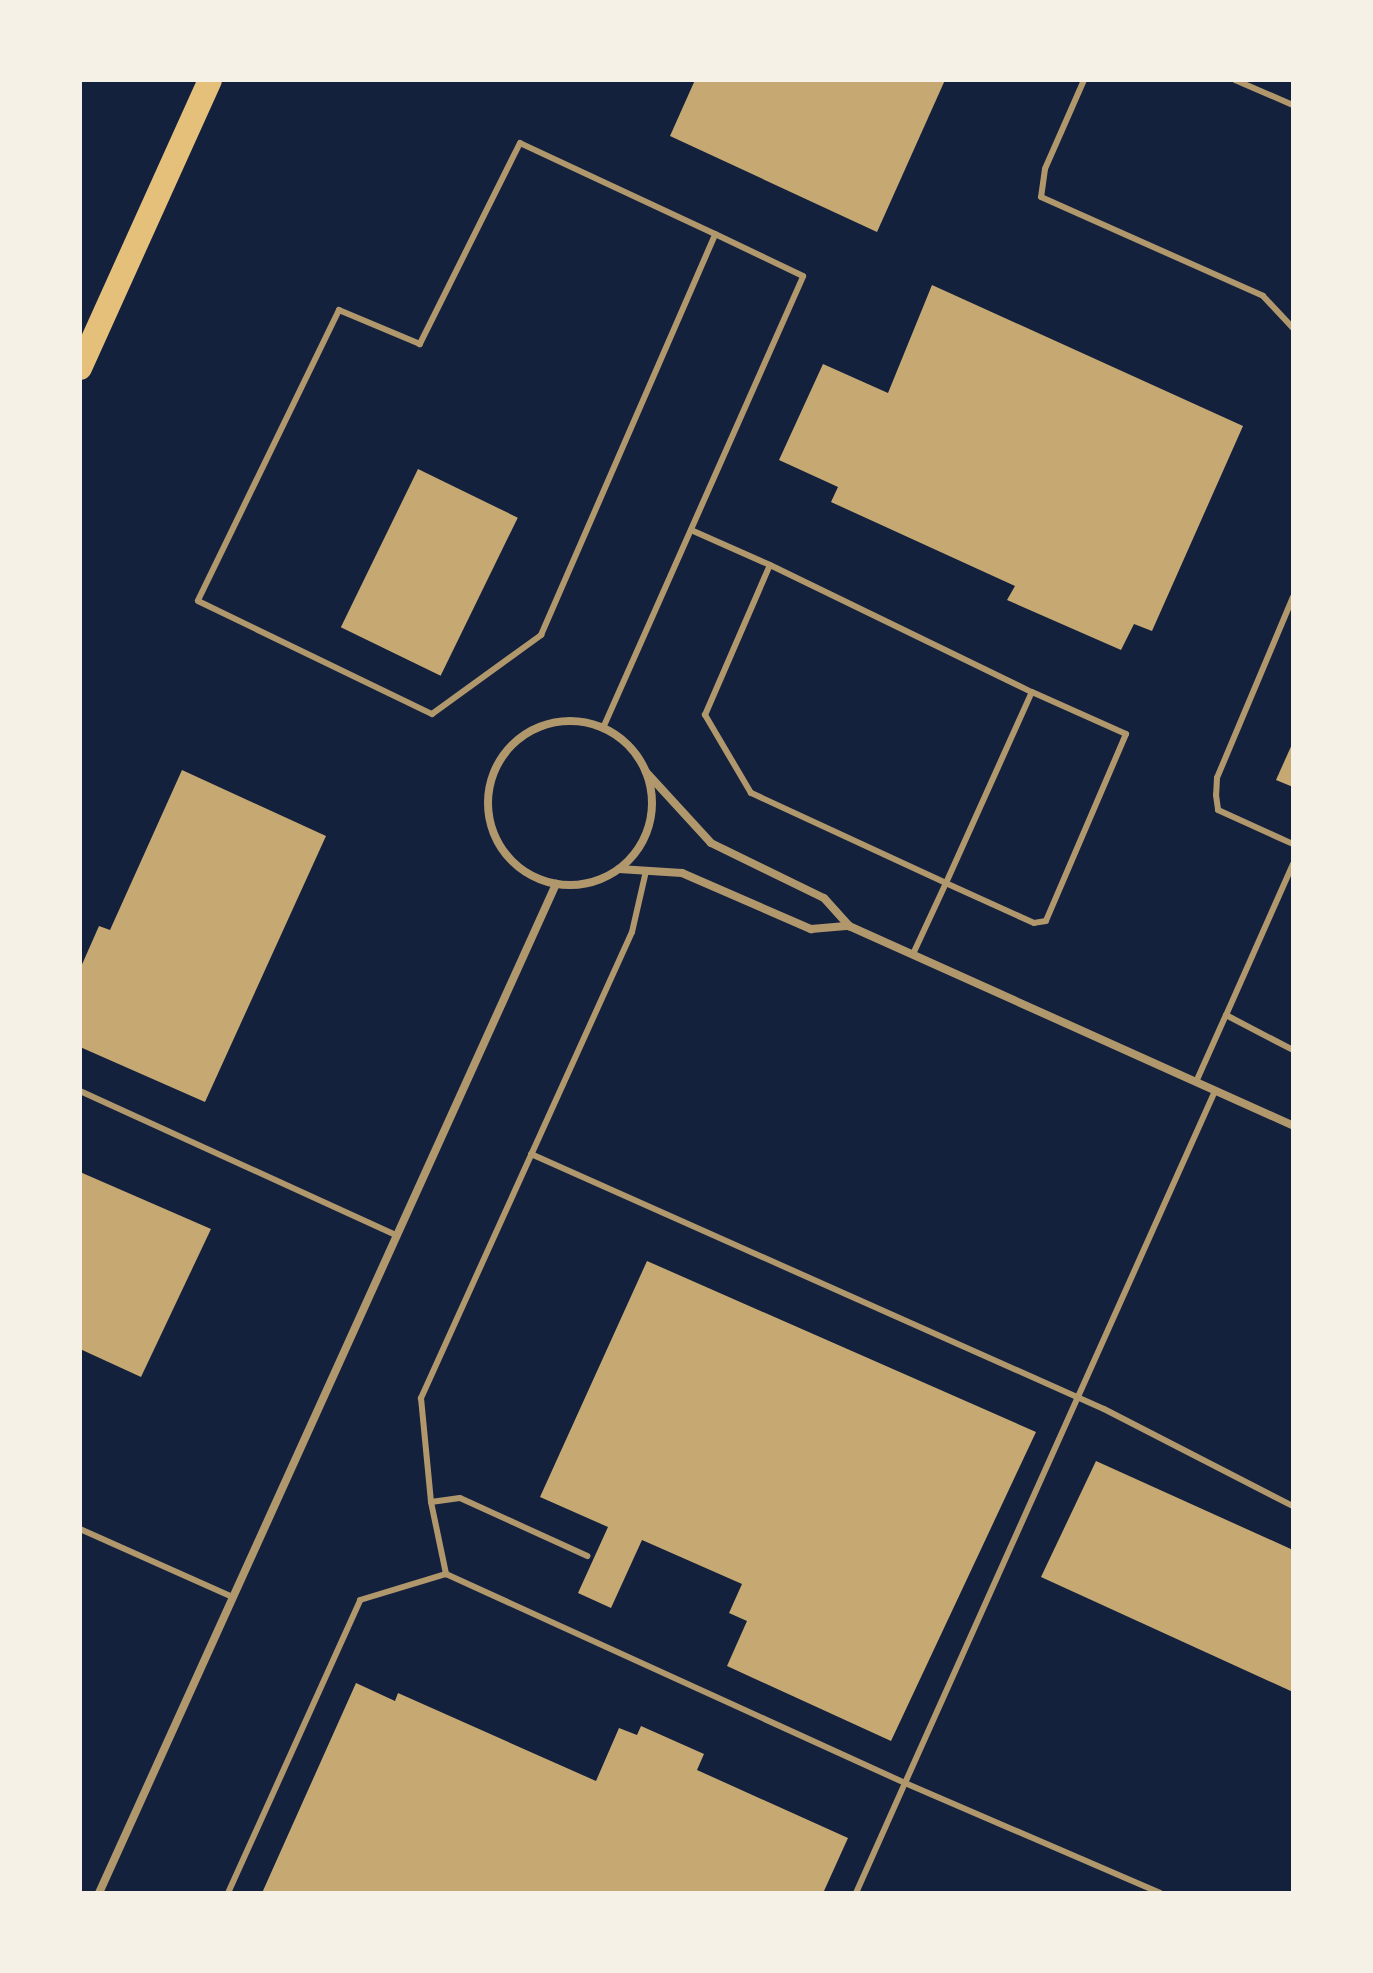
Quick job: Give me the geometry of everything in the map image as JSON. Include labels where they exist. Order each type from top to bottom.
[{"type":"highway","points":[[80,368],[210,80]]},
{"type":"street","points":[[570,720],[603,728],[637,754],[646,772],[652,791],[649,829],[619,869],[595,882],[556,884],[520,869],[502,850],[489,815],[491,777],[503,753],[545,724],[570,720]]},
{"type":"street","points":[[646,772],[711,843],[824,898],[849,926],[1293,1126]]},
{"type":"street","points":[[619,869],[702,879],[811,929],[849,926]]},
{"type":"street","points":[[99,1893],[556,884]]},
{"type":"lane","points":[[1084,80],[1045,169],[1041,197],[1263,296],[1293,328]]},
{"type":"lane","points":[[1235,80],[1293,105]]},
{"type":"lane","points":[[603,728],[803,276],[715,234],[520,143],[420,344],[339,310],[198,601],[432,714],[541,635],[715,234]]},
{"type":"lane","points":[[691,530],[770,565],[1032,692],[1126,734],[1046,921],[1034,923],[751,793],[705,715],[770,565]]},
{"type":"lane","points":[[1293,597],[1217,778],[1216,795],[1218,810],[1293,844]]},
{"type":"lane","points":[[913,954],[1032,692]]},
{"type":"lane","points":[[1196,1082],[1293,864]]},
{"type":"lane","points":[[446,1574],[431,1502],[421,1398],[632,932],[646,871]]},
{"type":"lane","points":[[1226,1015],[1293,1050]]},
{"type":"lane","points":[[80,1091],[396,1235]]},
{"type":"lane","points":[[856,1893],[1215,1091]]},
{"type":"lane","points":[[531,1154],[1077,1397],[1293,1506]]},
{"type":"lane","points":[[431,1502],[460,1498],[587,1556]]},
{"type":"lane","points":[[80,1529],[233,1597]]},
{"type":"lane","points":[[228,1893],[360,1600],[446,1574],[905,1783],[1160,1893]]},
{"type":"building","points":[[695,80],[945,80],[877,232],[670,136]]},
{"type":"building","points":[[932,285],[1243,426],[1152,631],[1134,624],[1121,650],[1007,600],[1015,586],[831,502],[838,487],[779,460],[823,364],[888,393]]},
{"type":"building","points":[[418,469],[518,518],[441,676],[341,627]]},
{"type":"building","points":[[1293,742],[1293,787],[1276,780]]},
{"type":"building","points":[[182,770],[326,836],[205,1102],[80,1047],[80,969],[99,926],[110,930]]},
{"type":"building","points":[[80,1172],[211,1229],[141,1377],[80,1349]]},
{"type":"building","points":[[647,1261],[1036,1432],[891,1741],[727,1666],[747,1621],[729,1613],[742,1584],[642,1540],[611,1608],[578,1593],[608,1527],[540,1497]]},
{"type":"building","points":[[1096,1461],[1293,1550],[1293,1692],[1041,1577]]},
{"type":"building","points":[[356,1683],[395,1701],[398,1693],[596,1781],[619,1728],[637,1735],[641,1726],[704,1754],[697,1770],[848,1838],[824,1891],[830,1893],[262,1893]]}]
